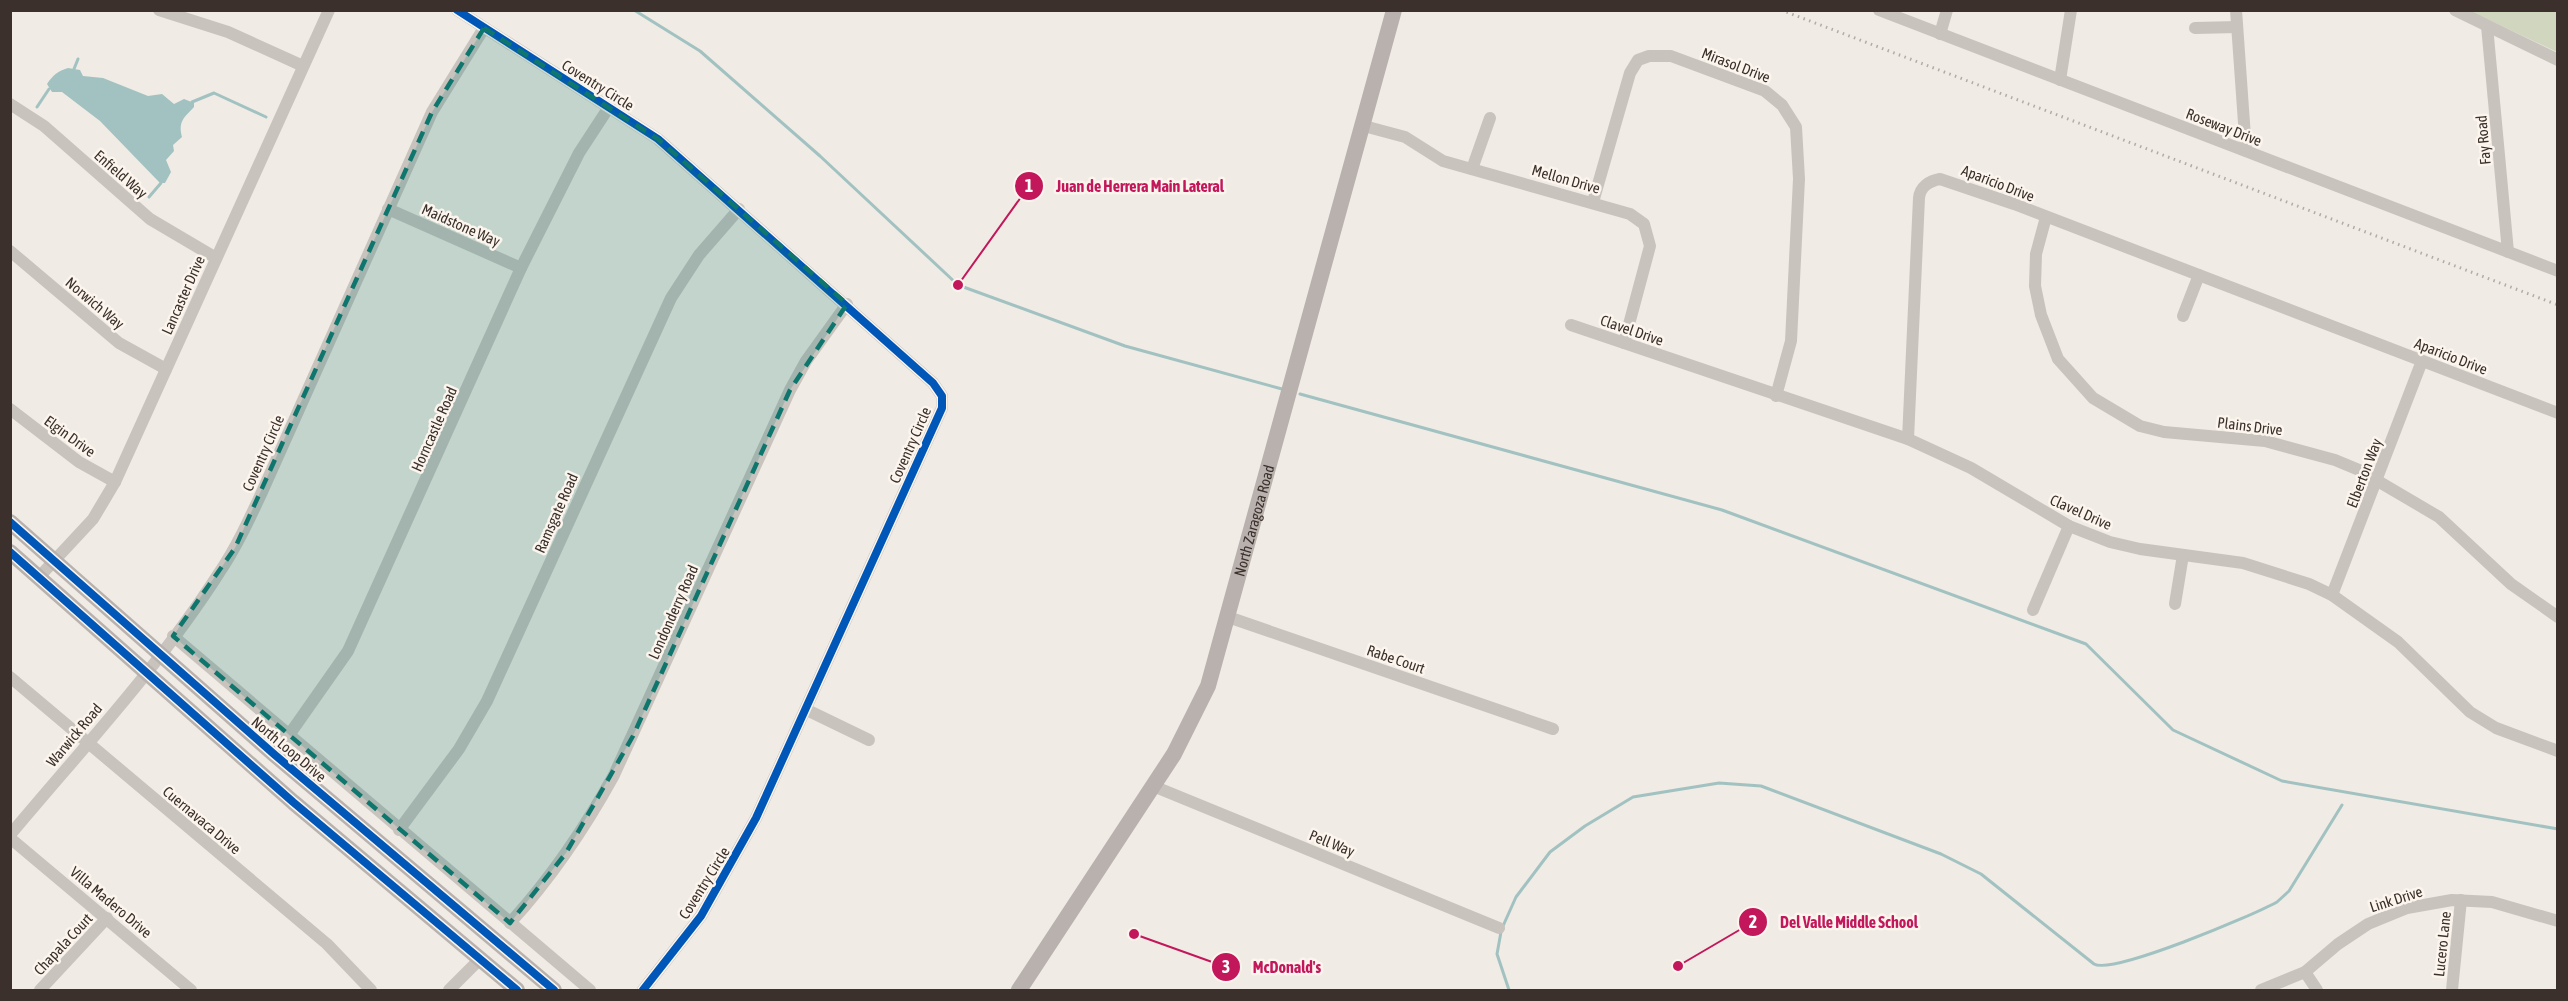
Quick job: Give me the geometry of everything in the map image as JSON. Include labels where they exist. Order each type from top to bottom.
[{"type":"main road","name":"North Zaragoza Road","points":[[1019,990],[1154,786],[1185,735],[1213,673],[1394,10]]},
{"type":"main road","name":"North Loop Drive","points":[[10,522],[56,560],[275,756],[554,990]]},
{"type":"main road","points":[[10,552],[40,576],[293,802],[517,990]]},
{"type":"street","points":[[159,10],[228,33],[303,66]]},
{"type":"street","name":"Lancaster Drive","points":[[40,576],[93,519],[115,482],[329,10]]},
{"type":"street","name":"Coventry Circle","points":[[457,10],[658,139],[847,304],[933,383],[942,396],[943,405],[807,710],[756,818],[730,867],[685,939],[643,990]]},
{"type":"street","name":"Roseway Drive","points":[[1879,10],[2558,271]]},
{"type":"street","points":[[1940,34],[1947,10]]},
{"type":"street","points":[[2060,80],[2071,10]]},
{"type":"street","points":[[2236,10],[2246,151]]},
{"type":"street","points":[[2455,10],[2558,60]]},
{"type":"street","name":"Fay Road","points":[[2487,26],[2508,252]]},
{"type":"street","points":[[2195,28],[2237,27]]},
{"type":"street","name":"Coventry Circle","points":[[160,654],[205,594],[235,548],[432,112],[484,28]]},
{"type":"street","name":"Mirasol Drive","points":[[1593,202],[1629,73],[1638,60],[1649,56],[1671,56],[1765,91],[1782,105],[1798,133],[1798,179],[1791,341],[1776,396]]},
{"type":"street","name":"Enfield Way","points":[[10,104],[44,126],[150,219],[216,258]]},
{"type":"street","name":"Horncastle Road","points":[[275,756],[338,668],[352,643],[521,268],[574,163],[609,107]]},
{"type":"street","points":[[1472,169],[1490,118]]},
{"type":"street","name":"Mellon Drive","points":[[1364,126],[1397,134],[1443,161],[1593,202],[1638,218],[1648,232],[1650,251],[1624,343]]},
{"type":"street","name":"Aparicio Drive","points":[[1908,439],[1920,191],[1934,180],[1948,180],[2558,413]]},
{"type":"street","name":"Maidstone Way","points":[[388,209],[521,268]]},
{"type":"street","name":"Ramsgate Road","points":[[399,830],[459,749],[487,701],[671,298],[699,255],[739,209]]},
{"type":"street","name":"Plains Drive","points":[[2046,217],[2036,254],[2035,286],[2041,315],[2058,359],[2093,398],[2140,426],[2178,435],[2247,439],[2292,446],[2335,460],[2376,480],[2439,517],[2511,584],[2558,617]]},
{"type":"street","name":"Norwich Way","points":[[10,251],[118,343],[166,369]]},
{"type":"street","points":[[2183,316],[2199,275]]},
{"type":"street","name":"Londonderry Road","points":[[510,923],[567,853],[588,822],[609,784],[670,656],[790,390],[806,361],[847,304]]},
{"type":"street","name":"Clavel Drive","points":[[1571,325],[1908,439],[1971,468],[2069,526],[2120,544],[2266,568],[2332,595],[2398,642],[2470,712],[2496,729],[2558,751]]},
{"type":"street","name":"Elberton Way","points":[[2332,595],[2422,361]]},
{"type":"street","name":"Elgin Drive","points":[[10,409],[71,457],[115,482]]},
{"type":"street","points":[[2033,610],[2069,526]]},
{"type":"street","points":[[2175,604],[2182,555]]},
{"type":"street","name":"Rabe Court","points":[[1228,617],[1553,729]]},
{"type":"street","points":[[173,636],[288,736],[590,990]]},
{"type":"street","name":"Warwick Road","points":[[10,837],[160,654]]},
{"type":"street","name":"Cuernavaca Drive","points":[[10,676],[327,944],[370,990]]},
{"type":"street","points":[[807,710],[869,740]]},
{"type":"street","name":"Pell Way","points":[[1154,786],[1499,928]]},
{"type":"street","name":"Villa Madero Drive","points":[[10,837],[190,990]]},
{"type":"street","name":"Link Drive","points":[[2261,990],[2305,972],[2338,944],[2388,914],[2427,903],[2461,900],[2506,905],[2558,921]]},
{"type":"street","name":"Lucero Lane","points":[[2452,990],[2461,900]]},
{"type":"street","name":"Chapala Court","points":[[40,990],[107,918]]},
{"type":"street","points":[[449,990],[479,960]]},
{"type":"street","points":[[2305,972],[2317,990]]},
{"type":"highlighted area","points":[[484,28],[658,139],[847,304],[790,390],[633,736],[566,853],[510,923],[173,636],[235,548],[432,112]]},
{"type":"green space","points":[[2451,11],[2557,11],[2557,52],[2489,20]]},
{"type":"water","points":[[68,68],[80,70],[83,76],[103,78],[148,96],[162,94],[174,104],[184,99],[194,103],[194,107],[181,123],[182,137],[173,145],[174,151],[166,160],[171,172],[165,183],[160,183],[100,121],[62,92],[52,92],[47,84],[51,78],[61,70]]},
{"type":"waterway","points":[[634,10],[700,51],[820,156],[958,285],[1125,346],[1282,389]]},
{"type":"waterway","points":[[74,69],[78,59]]},
{"type":"waterway","points":[[37,107],[49,89]]},
{"type":"waterway","points":[[192,102],[214,93],[266,117]]},
{"type":"waterway","points":[[149,197],[161,183]]},
{"type":"waterway","points":[[1300,394],[1722,510],[2086,644],[2173,730],[2282,781],[2558,829]]},
{"type":"waterway","points":[[1503,926],[1516,897],[1550,852],[1585,826],[1633,797],[1719,783],[1761,786],[1941,854],[1981,874],[2094,964],[2106,965],[2127,961],[2184,942],[2277,902],[2289,891],[2342,805]]},
{"type":"waterway","points":[[1501,932],[1497,954],[1509,990]]},
{"type":"railway","points":[[1781,10],[2558,305]]},
{"type":"cycle path","points":[[457,10],[658,139],[933,383],[942,396],[942,408],[756,818],[701,916],[643,990]]},
{"type":"cycle path","points":[[10,522],[275,755],[554,990]]},
{"type":"cycle path","points":[[10,552],[293,802],[517,990]]},
{"type":"place","name":"Juan de Herrera Main Lateral","points":[[958,285]]},
{"type":"place","name":"McDonald's","points":[[1134,934]]},
{"type":"place","name":"Del Valle Middle School","points":[[1678,966]]}]
